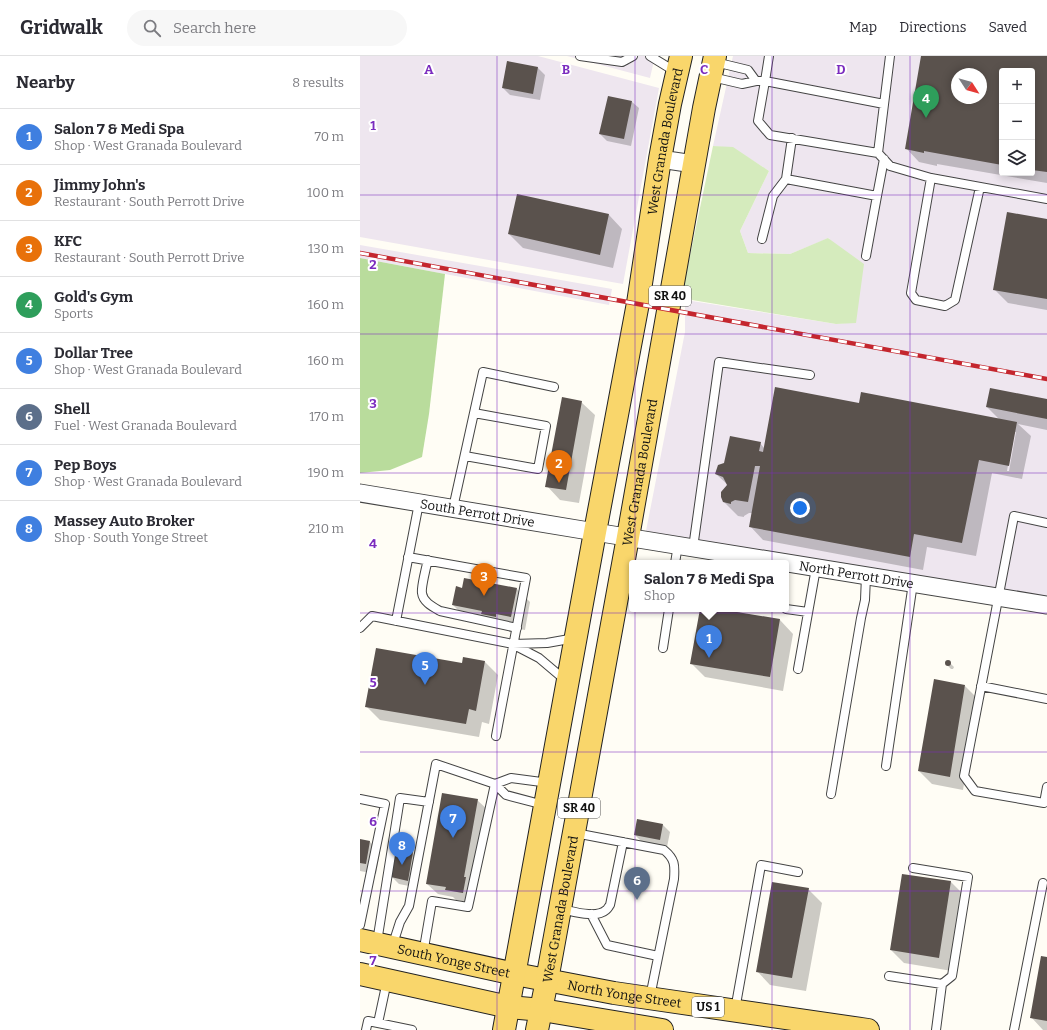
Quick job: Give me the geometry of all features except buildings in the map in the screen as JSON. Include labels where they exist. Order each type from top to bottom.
[{"type":"main road","name":"West Granada Boulevard","points":[[504,1030],[638,303],[660,159],[679,64]]},
{"type":"main road","name":"West Granada Boulevard","points":[[539,1020],[713,65]]},
{"type":"main road","name":"South Yonge Street","points":[[376,944],[547,980]]},
{"type":"main road","points":[[360,974],[509,1006],[539,1020],[648,1029]]},
{"type":"main road","name":"North Yonge Street","points":[[547,980],[614,993],[868,1030]]},
{"type":"street","points":[[660,159],[694,164]]},
{"type":"street","name":"South Perrott Drive","points":[[360,493],[595,532]]},
{"type":"street","name":"North Perrott Drive","points":[[595,532],[685,547],[715,554],[758,560]]},
{"type":"street","name":"North Perrott Drive","points":[[789,564],[1047,605]]},
{"type":"lane","points":[[580,56],[622,62],[633,56]]},
{"type":"lane","points":[[650,56],[679,64]]},
{"type":"lane","points":[[769,56],[758,122],[770,135],[881,156],[890,166],[931,178],[1047,199]]},
{"type":"lane","points":[[866,256],[877,196],[884,104],[890,56]]},
{"type":"lane","points":[[713,65],[748,70],[756,81]]},
{"type":"lane","points":[[713,65],[742,84],[765,81],[884,104]]},
{"type":"lane","points":[[762,239],[773,196],[786,179],[792,138]]},
{"type":"lane","points":[[931,178],[911,293],[916,300],[945,306],[955,300],[980,187]]},
{"type":"lane","points":[[786,179],[877,196]]},
{"type":"lane","points":[[677,560],[685,547],[719,362],[810,375]]},
{"type":"lane","points":[[453,508],[483,372],[554,387]]},
{"type":"lane","points":[[464,456],[538,469],[546,426],[474,414]]},
{"type":"lane","points":[[396,621],[419,503]]},
{"type":"lane","points":[[1047,523],[1014,516],[964,776],[975,791],[1044,803],[1047,786]]},
{"type":"lane","points":[[408,557],[526,578],[496,736]]},
{"type":"lane","points":[[428,560],[422,592],[425,600],[432,607],[440,611],[517,628]]},
{"type":"lane","points":[[798,669],[816,568]]},
{"type":"lane","points":[[831,794],[865,600],[866,576]]},
{"type":"lane","points":[[886,766],[913,583]]},
{"type":"lane","points":[[789,609],[808,612]]},
{"type":"lane","points":[[663,648],[668,612]]},
{"type":"lane","points":[[360,628],[372,616],[513,644],[547,643],[576,638]]},
{"type":"lane","points":[[513,644],[539,658],[568,682]]},
{"type":"lane","points":[[981,686],[1047,699]]},
{"type":"lane","points":[[376,944],[400,922],[409,906],[436,764],[494,784],[506,795],[546,805]]},
{"type":"lane","points":[[494,784],[511,778],[549,783]]},
{"type":"lane","points":[[423,954],[432,901],[468,907],[494,784]]},
{"type":"lane","points":[[376,944],[400,798],[429,802]]},
{"type":"lane","points":[[360,799],[385,804],[360,925]]},
{"type":"lane","points":[[574,832],[664,850],[673,859],[675,866],[674,879],[649,998]]},
{"type":"lane","points":[[560,909],[591,914],[601,913],[606,910],[610,905],[623,842]]},
{"type":"lane","points":[[735,1011],[761,865],[798,872]]},
{"type":"lane","points":[[913,868],[968,877],[952,976],[942,984],[936,1030]]},
{"type":"lane","points":[[1014,1030],[1042,883]]},
{"type":"lane","points":[[591,914],[607,945],[658,956]]},
{"type":"lane","points":[[889,976],[942,984]]},
{"type":"lane","points":[[378,1023],[387,979]]},
{"type":"lane","points":[[366,1030],[368,1021],[412,1030]]},
{"type":"shaded area","points":[[360,56],[538,56],[659,88],[623,284],[360,237]]},
{"type":"shaded area","points":[[567,56],[655,56],[650,78]]},
{"type":"shaded area","points":[[733,56],[1047,56],[1047,596],[646,531],[685,332],[685,286],[692,301],[836,324],[856,322],[829,238],[790,254],[748,253],[740,231],[769,171],[733,148],[713,146]]},
{"type":"shaded area","points":[[360,245],[612,289],[609,305],[360,258]]},
{"type":"green space","points":[[713,146],[733,147],[769,171],[740,231],[748,253],[790,254],[828,238],[864,264],[856,323],[836,324],[692,300],[684,284]]},
{"type":"green space","points":[[360,258],[445,274],[429,414],[422,457],[390,470],[360,473]]},
{"type":"railway","points":[[360,253],[1047,379]]},
{"type":"place","name":"Gold's Gym","points":[[926,118]]},
{"type":"place","name":"Jimmy John's","points":[[559,483]]},
{"type":"place","name":"KFC","points":[[484,596]]},
{"type":"place","name":"Salon 7 & Medi Spa","points":[[709,658]]},
{"type":"place","name":"Dollar Tree","points":[[425,685]]},
{"type":"place","name":"Pep Boys","points":[[453,838]]},
{"type":"place","name":"Massey Auto Broker","points":[[402,865]]},
{"type":"place","name":"Shell","points":[[637,900]]}]
